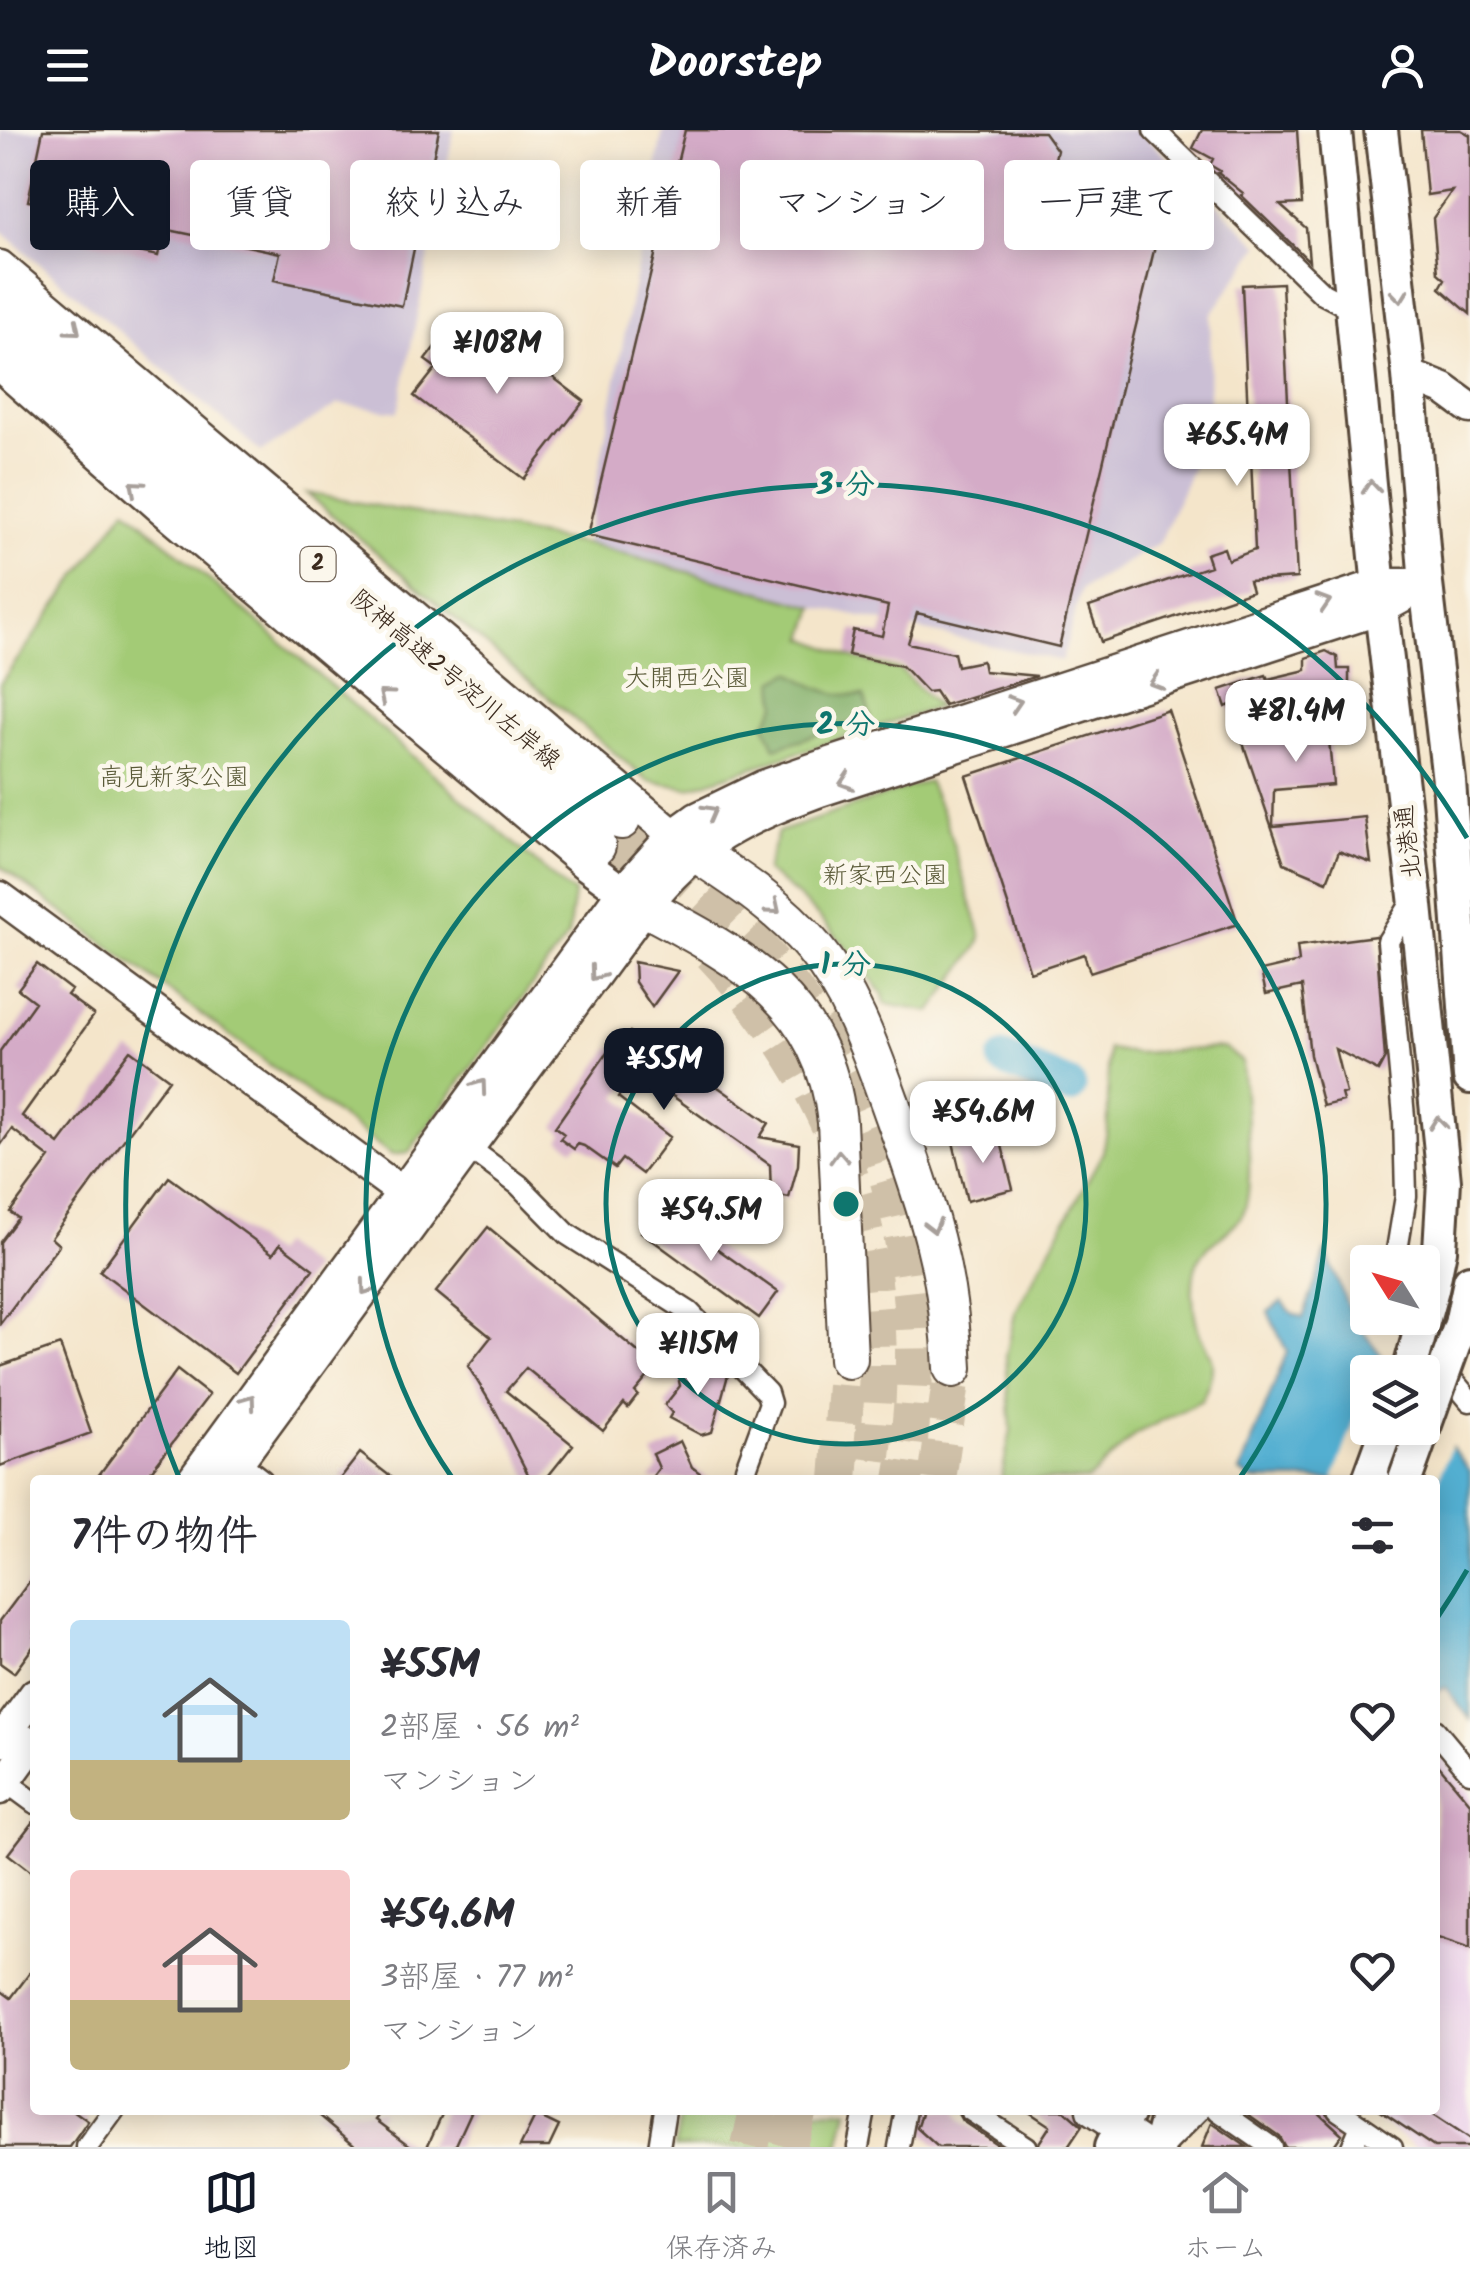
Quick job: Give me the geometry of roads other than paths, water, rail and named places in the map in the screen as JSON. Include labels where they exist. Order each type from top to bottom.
[{"type":"highway","name":"阪神高速2号淀川左岸線","points":[[5,314],[609,833]]},
{"type":"highway","points":[[684,844],[747,885],[788,919],[815,949],[862,1025],[929,1209],[951,1314],[953,1368]]},
{"type":"highway","points":[[634,899],[712,942],[770,982],[792,1006],[822,1056],[833,1086],[837,1122],[848,1359]]},
{"type":"main road","name":"北港通","points":[[1335,130],[1380,596],[1416,896],[1444,1181],[1440,1250],[1414,1355]]},
{"type":"main road","name":"北港通","points":[[1381,130],[1409,375],[1426,584],[1459,780],[1470,1078]]},
{"type":"main road","points":[[1407,1475],[1461,1324],[1470,1282]]},
{"type":"main road","points":[[1371,1475],[1382,1445]]},
{"type":"main road","points":[[1161,2147],[1168,2115]]},
{"type":"street","points":[[1154,130],[1323,294],[1354,310]]},
{"type":"street","points":[[0,266],[684,844]]},
{"type":"street","points":[[0,366],[160,507],[634,899]]},
{"type":"street","points":[[1409,375],[1444,389],[1470,408]]},
{"type":"street","points":[[196,1475],[413,1201],[634,899],[684,844],[820,791],[1380,596],[1426,584]]},
{"type":"street","points":[[1398,1245],[1406,1196],[1404,1117],[1388,941],[1416,896]]},
{"type":"street","points":[[0,897],[413,1201]]},
{"type":"street","points":[[458,1140],[519,1185],[568,1234],[689,1312],[767,1393],[770,1402],[746,1468],[748,1475]]},
{"type":"street","points":[[242,1474],[413,1201]]},
{"type":"street","points":[[1414,1335],[1470,1401]]},
{"type":"street","points":[[6,1768],[30,1707]]},
{"type":"street","points":[[1440,1736],[1470,1772]]},
{"type":"street","points":[[6,1768],[30,1745]]},
{"type":"street","points":[[6,1768],[30,1797]]},
{"type":"street","points":[[86,2147],[110,2115]]},
{"type":"street","points":[[659,2147],[665,2115]]},
{"type":"street","points":[[858,2147],[863,2115]]},
{"type":"street","points":[[905,2115],[900,2141],[920,2147]]},
{"type":"street","points":[[978,2115],[1026,2147]]},
{"type":"street","points":[[1161,2147],[1195,2115]]},
{"type":"street","points":[[1225,2115],[1271,2147]]},
{"type":"street","points":[[1345,2115],[1392,2147]]},
{"type":"street","points":[[1114,2121],[1147,2147]]},
{"type":"street","points":[[1352,2147],[1361,2126]]},
{"type":"water","points":[[1326,1252],[1350,1312],[1350,1335],[1366,1335],[1381,1355],[1350,1355],[1350,1445],[1440,1445],[1440,1432],[1470,1471],[1470,1719],[1445,1687],[1440,1690],[1440,1475],[1240,1472],[1287,1352],[1268,1312],[1282,1301],[1292,1313],[1303,1318]]},
{"type":"waterway","points":[[1005,1060],[1069,1087]]},
{"type":"tunnel","points":[[621,820],[706,895],[766,956],[823,1034],[855,1093],[880,1154],[898,1216],[909,1280],[914,1346],[912,1412],[904,1475]]},
{"type":"tunnel","points":[[596,846],[659,900]]},
{"type":"tunnel","points":[[712,953],[762,1011],[802,1071],[833,1133],[856,1197],[870,1263],[877,1332],[877,1404],[870,1475]]},
{"type":"tunnel","points":[[839,1475],[848,1359]]},
{"type":"tunnel","points":[[938,1475],[953,1368]]},
{"type":"tunnel","points":[[750,2147],[757,2115]]},
{"type":"tunnel","points":[[787,2147],[797,2115]]},
{"type":"park label","name":"大開西公園","points":[[687,679]]},
{"type":"park label","name":"高見新家公園","points":[[174,778]]},
{"type":"park label","name":"新家西公園","points":[[885,876]]}]
